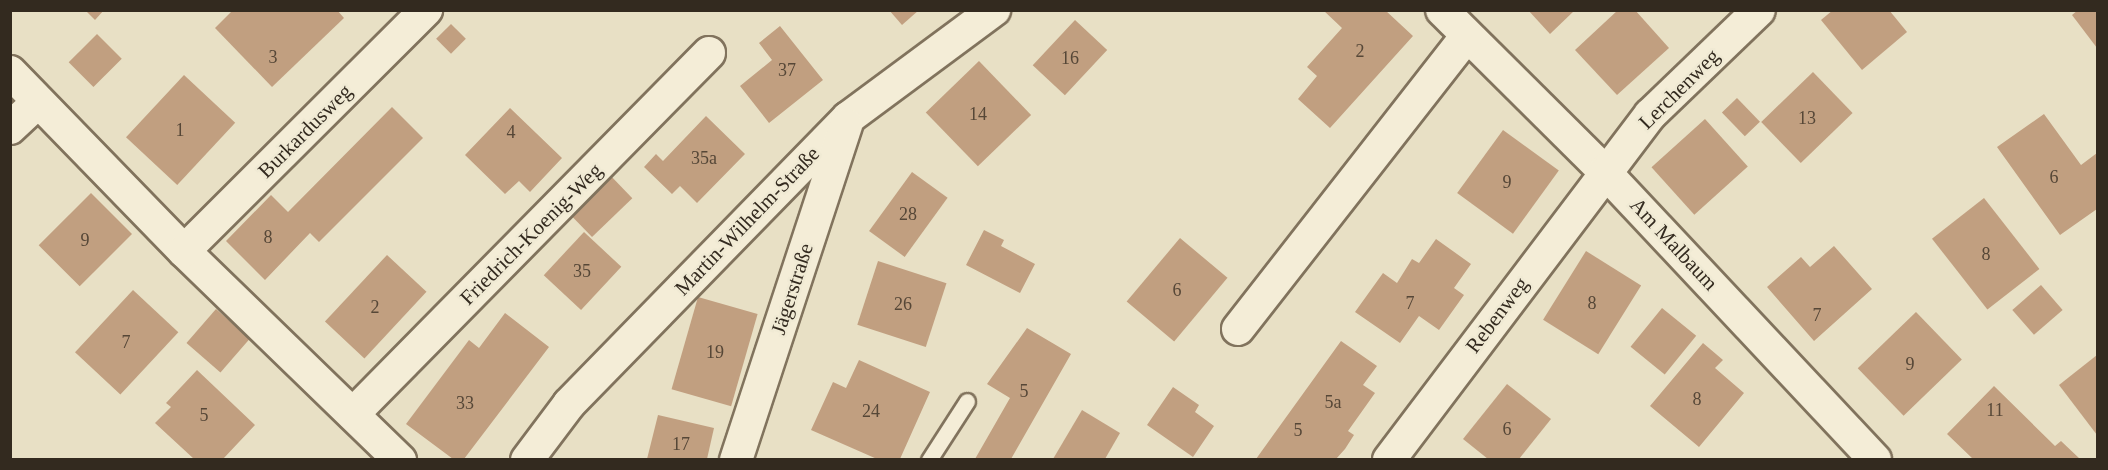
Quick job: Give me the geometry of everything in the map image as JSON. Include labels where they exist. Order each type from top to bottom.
[{"type":"street","name":"Burkardusweg","points":[[184,251],[426,10]]},
{"type":"street","name":"Martin-Wilhelm-Straße","points":[[526,459],[569,404],[848,118],[994,10]]},
{"type":"street","name":"Am Malbaum","points":[[1442,10],[1466,37],[1604,171],[1875,459]]},
{"type":"street","name":"Lerchenweg","points":[[1604,171],[1650,115],[1759,10]]},
{"type":"street","points":[[1238,329],[1466,37]]},
{"type":"street","name":"Friedrich-Koenig-Weg","points":[[353,414],[710,53]]},
{"type":"street","points":[[10,72],[184,251],[400,459]]},
{"type":"street","points":[[10,128],[38,102]]},
{"type":"street","name":"Jägerstraße","points":[[736,459],[848,118]]},
{"type":"street","name":"Rebenweg","points":[[1389,459],[1604,171]]},
{"type":"lane","points":[[929,459],[967,401]]},
{"type":"building","points":[[85,10],[104,10],[95,20]]},
{"type":"building","points":[[233,10],[337,10],[344,18],[272,87],[215,28]]},
{"type":"building","points":[[889,10],[919,10],[902,25]]},
{"type":"building","points":[[1323,10],[1385,10],[1413,36],[1330,128],[1298,99],[1317,76],[1307,67],[1342,28]]},
{"type":"building","points":[[1528,10],[1575,10],[1550,34]]},
{"type":"building","points":[[1618,10],[1635,10],[1669,48],[1617,95],[1575,50]]},
{"type":"building","points":[[1833,10],[1889,10],[1907,32],[1862,70],[1821,20]]},
{"type":"building","points":[[2078,10],[2097,10],[2097,48],[2072,15]]},
{"type":"building","points":[[1075,20],[1107,50],[1065,95],[1033,65]]},
{"type":"building","points":[[451,24],[466,39],[451,54],[436,39]]},
{"type":"building","points":[[780,26],[823,80],[769,123],[740,86],[772,60],[759,43]]},
{"type":"building","points":[[97,34],[122,59],[93,87],[69,62]]},
{"type":"building","points":[[979,61],[1031,115],[978,166],[926,112]]},
{"type":"building","points":[[1813,72],[1853,113],[1801,163],[1761,122]]},
{"type":"building","points":[[184,75],[235,123],[177,185],[126,137]]},
{"type":"building","points":[[1737,98],[1760,122],[1745,136],[1722,113]]},
{"type":"building","points":[[392,107],[423,138],[319,242],[310,233],[265,280],[226,241],[271,195],[288,212]]},
{"type":"building","points":[[510,108],[562,158],[530,192],[519,181],[505,194],[465,155]]},
{"type":"building","points":[[2044,114],[2081,165],[2097,153],[2097,209],[2060,235],[1997,147]]},
{"type":"building","points":[[706,116],[745,154],[697,203],[680,186],[672,194],[644,167],[656,154],[663,161]]},
{"type":"building","points":[[1705,119],[1748,167],[1694,215],[1651,167]]},
{"type":"building","points":[[1503,130],[1559,171],[1513,234],[1457,193]]},
{"type":"building","points":[[912,172],[948,198],[905,257],[869,231]]},
{"type":"building","points":[[608,173],[632,198],[592,237],[568,212]]},
{"type":"building","points":[[91,193],[132,234],[80,286],[39,245]]},
{"type":"building","points":[[1984,198],[2039,269],[1987,310],[1932,239]]},
{"type":"building","points":[[984,230],[1004,240],[1001,246],[1035,264],[1020,293],[966,265]]},
{"type":"building","points":[[584,232],[621,267],[581,310],[544,275]]},
{"type":"building","points":[[1180,238],[1227,278],[1174,341],[1127,302]]},
{"type":"building","points":[[1436,239],[1471,264],[1454,288],[1464,295],[1439,330],[1419,316],[1400,343],[1355,312],[1383,273],[1397,283],[1412,259],[1419,263]]},
{"type":"building","points":[[1834,246],[1872,289],[1814,341],[1767,287],[1801,257],[1810,267]]},
{"type":"building","points":[[1586,251],[1641,285],[1598,354],[1543,320]]},
{"type":"building","points":[[387,255],[426,292],[364,358],[325,322]]},
{"type":"building","points":[[878,261],[946,283],[926,347],[857,325]]},
{"type":"building","points":[[2041,285],[2063,310],[2034,335],[2012,310]]},
{"type":"building","points":[[133,290],[178,332],[120,394],[75,352]]},
{"type":"building","points":[[698,297],[758,314],[731,406],[672,389]]},
{"type":"building","points":[[1662,308],[1696,336],[1665,375],[1631,347]]},
{"type":"building","points":[[216,309],[250,339],[220,372],[186,343]]},
{"type":"building","points":[[1916,312],[1962,359],[1904,416],[1858,368]]},
{"type":"building","points":[[505,313],[549,347],[464,459],[453,459],[406,424],[469,340],[479,348]]},
{"type":"building","points":[[1027,328],[1071,354],[1011,459],[975,459],[1010,398],[987,384]]},
{"type":"building","points":[[1341,341],[1377,366],[1363,385],[1375,393],[1348,431],[1354,435],[1345,449],[1336,459],[1256,459]]},
{"type":"building","points":[[1703,343],[1723,360],[1715,368],[1744,393],[1699,447],[1650,406]]},
{"type":"building","points":[[2097,355],[2097,435],[2059,385]]},
{"type":"building","points":[[859,360],[930,392],[900,459],[877,459],[811,430],[833,382],[846,388]]},
{"type":"building","points":[[197,370],[255,425],[223,459],[194,459],[155,423],[171,407],[166,403]]},
{"type":"building","points":[[1507,384],[1551,419],[1519,459],[1488,459],[1463,439]]},
{"type":"building","points":[[1994,386],[2055,446],[2061,441],[2080,459],[1973,459],[1947,434]]},
{"type":"building","points":[[1173,387],[1199,405],[1195,412],[1214,426],[1193,457],[1147,425]]},
{"type":"building","points":[[1082,410],[1120,433],[1105,459],[1053,459]]},
{"type":"building","points":[[658,415],[714,428],[707,459],[647,459]]}]
